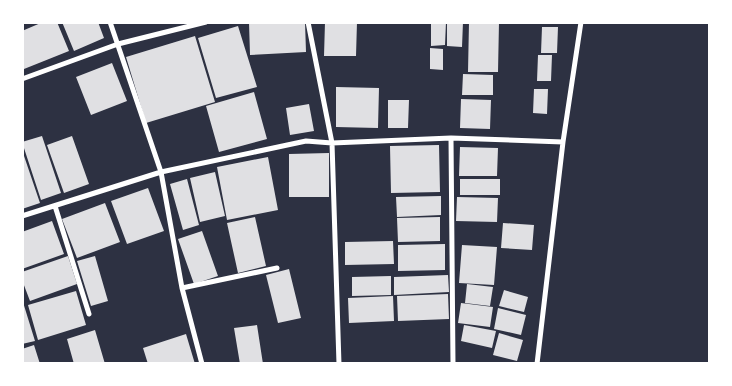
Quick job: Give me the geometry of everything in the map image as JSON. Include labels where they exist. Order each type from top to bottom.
[{"type":"street","points":[[110,22],[161,172],[182,288],[202,364]]},
{"type":"street","points":[[22,79],[118,44],[206,22]]},
{"type":"street","points":[[308,22],[332,143],[339,364]]},
{"type":"street","points":[[537,364],[563,142],[581,22]]},
{"type":"street","points":[[451,138],[453,364]]},
{"type":"street","points":[[22,216],[161,172],[306,141],[332,143],[451,138],[563,142]]},
{"type":"street","points":[[56,206],[89,314]]},
{"type":"street","points":[[182,288],[277,268]]},
{"type":"building","points":[[43,22],[57,22],[69,51],[24,69],[22,65],[22,31]]},
{"type":"building","points":[[62,22],[98,22],[104,38],[74,51]]},
{"type":"building","points":[[249,22],[305,22],[306,52],[250,55]]},
{"type":"building","points":[[325,22],[357,22],[356,56],[324,56]]},
{"type":"building","points":[[431,22],[446,22],[445,45],[431,46]]},
{"type":"building","points":[[447,22],[463,22],[462,47],[447,46]]},
{"type":"building","points":[[469,22],[499,22],[498,72],[468,72]]},
{"type":"building","points":[[238,26],[257,87],[216,98],[198,38]]},
{"type":"building","points":[[542,27],[558,27],[557,53],[541,53]]},
{"type":"building","points":[[195,36],[215,102],[146,123],[126,57]]},
{"type":"building","points":[[430,48],[443,49],[443,70],[430,69]]},
{"type":"building","points":[[538,55],[552,55],[551,81],[537,81]]},
{"type":"building","points":[[112,63],[127,101],[91,115],[76,77]]},
{"type":"building","points":[[463,74],[493,75],[493,95],[462,95]]},
{"type":"building","points":[[336,87],[379,88],[378,128],[336,127]]},
{"type":"building","points":[[534,89],[548,89],[547,114],[533,113]]},
{"type":"building","points":[[254,92],[267,139],[219,152],[206,106]]},
{"type":"building","points":[[461,99],[491,100],[490,129],[460,128]]},
{"type":"building","points":[[388,100],[409,100],[408,128],[388,128]]},
{"type":"building","points":[[309,104],[314,131],[290,135],[286,108]]},
{"type":"building","points":[[42,136],[61,193],[41,200],[22,142]]},
{"type":"building","points":[[72,136],[89,184],[64,193],[47,145]]},
{"type":"building","points":[[439,145],[440,192],[391,193],[390,146]]},
{"type":"building","points":[[460,147],[498,148],[497,176],[459,176]]},
{"type":"building","points":[[22,150],[40,203],[22,209]]},
{"type":"building","points":[[329,153],[329,197],[289,197],[289,154]]},
{"type":"building","points":[[268,157],[278,210],[227,220],[217,167]]},
{"type":"building","points":[[215,172],[225,216],[200,222],[190,178]]},
{"type":"building","points":[[187,179],[199,225],[183,230],[170,184]]},
{"type":"building","points":[[460,179],[500,179],[500,195],[460,195]]},
{"type":"building","points":[[148,188],[164,231],[127,244],[111,201]]},
{"type":"building","points":[[441,196],[441,215],[397,217],[396,197]]},
{"type":"building","points":[[457,197],[498,198],[497,222],[456,221]]},
{"type":"building","points":[[105,203],[120,242],[77,258],[62,219]]},
{"type":"building","points":[[255,217],[266,266],[238,273],[227,223]]},
{"type":"building","points":[[440,217],[440,241],[398,242],[397,218]]},
{"type":"building","points":[[52,221],[64,254],[22,269],[22,232]]},
{"type":"building","points":[[503,223],[534,225],[532,250],[501,248]]},
{"type":"building","points":[[202,231],[218,276],[194,284],[178,239]]},
{"type":"building","points":[[393,241],[394,264],[345,265],[345,242]]},
{"type":"building","points":[[445,244],[445,270],[398,271],[398,245]]},
{"type":"building","points":[[462,245],[497,247],[494,285],[459,283]]},
{"type":"building","points":[[68,256],[77,284],[30,301],[22,280],[22,272]]},
{"type":"building","points":[[95,256],[108,301],[91,306],[77,261]]},
{"type":"building","points":[[289,269],[301,318],[278,323],[266,275]]},
{"type":"building","points":[[448,275],[449,292],[394,295],[394,277]]},
{"type":"building","points":[[391,276],[391,295],[352,296],[352,277]]},
{"type":"building","points":[[467,284],[493,287],[490,306],[465,303]]},
{"type":"building","points":[[504,290],[528,297],[524,312],[499,306]]},
{"type":"building","points":[[76,291],[86,325],[38,340],[28,305]]},
{"type":"building","points":[[448,294],[449,319],[398,321],[397,296]]},
{"type":"building","points":[[393,296],[394,321],[349,323],[348,298]]},
{"type":"building","points":[[22,299],[35,341],[22,344]]},
{"type":"building","points":[[461,303],[493,307],[490,327],[458,323]]},
{"type":"building","points":[[498,308],[526,315],[521,335],[494,329]]},
{"type":"building","points":[[257,325],[263,364],[240,364],[234,328]]},
{"type":"building","points":[[464,325],[496,331],[492,348],[461,341]]},
{"type":"building","points":[[95,330],[105,364],[74,364],[67,339]]},
{"type":"building","points":[[499,333],[523,340],[517,361],[493,355]]},
{"type":"building","points":[[186,334],[195,364],[148,364],[143,348]]},
{"type":"building","points":[[34,345],[40,364],[22,364],[22,349]]}]
